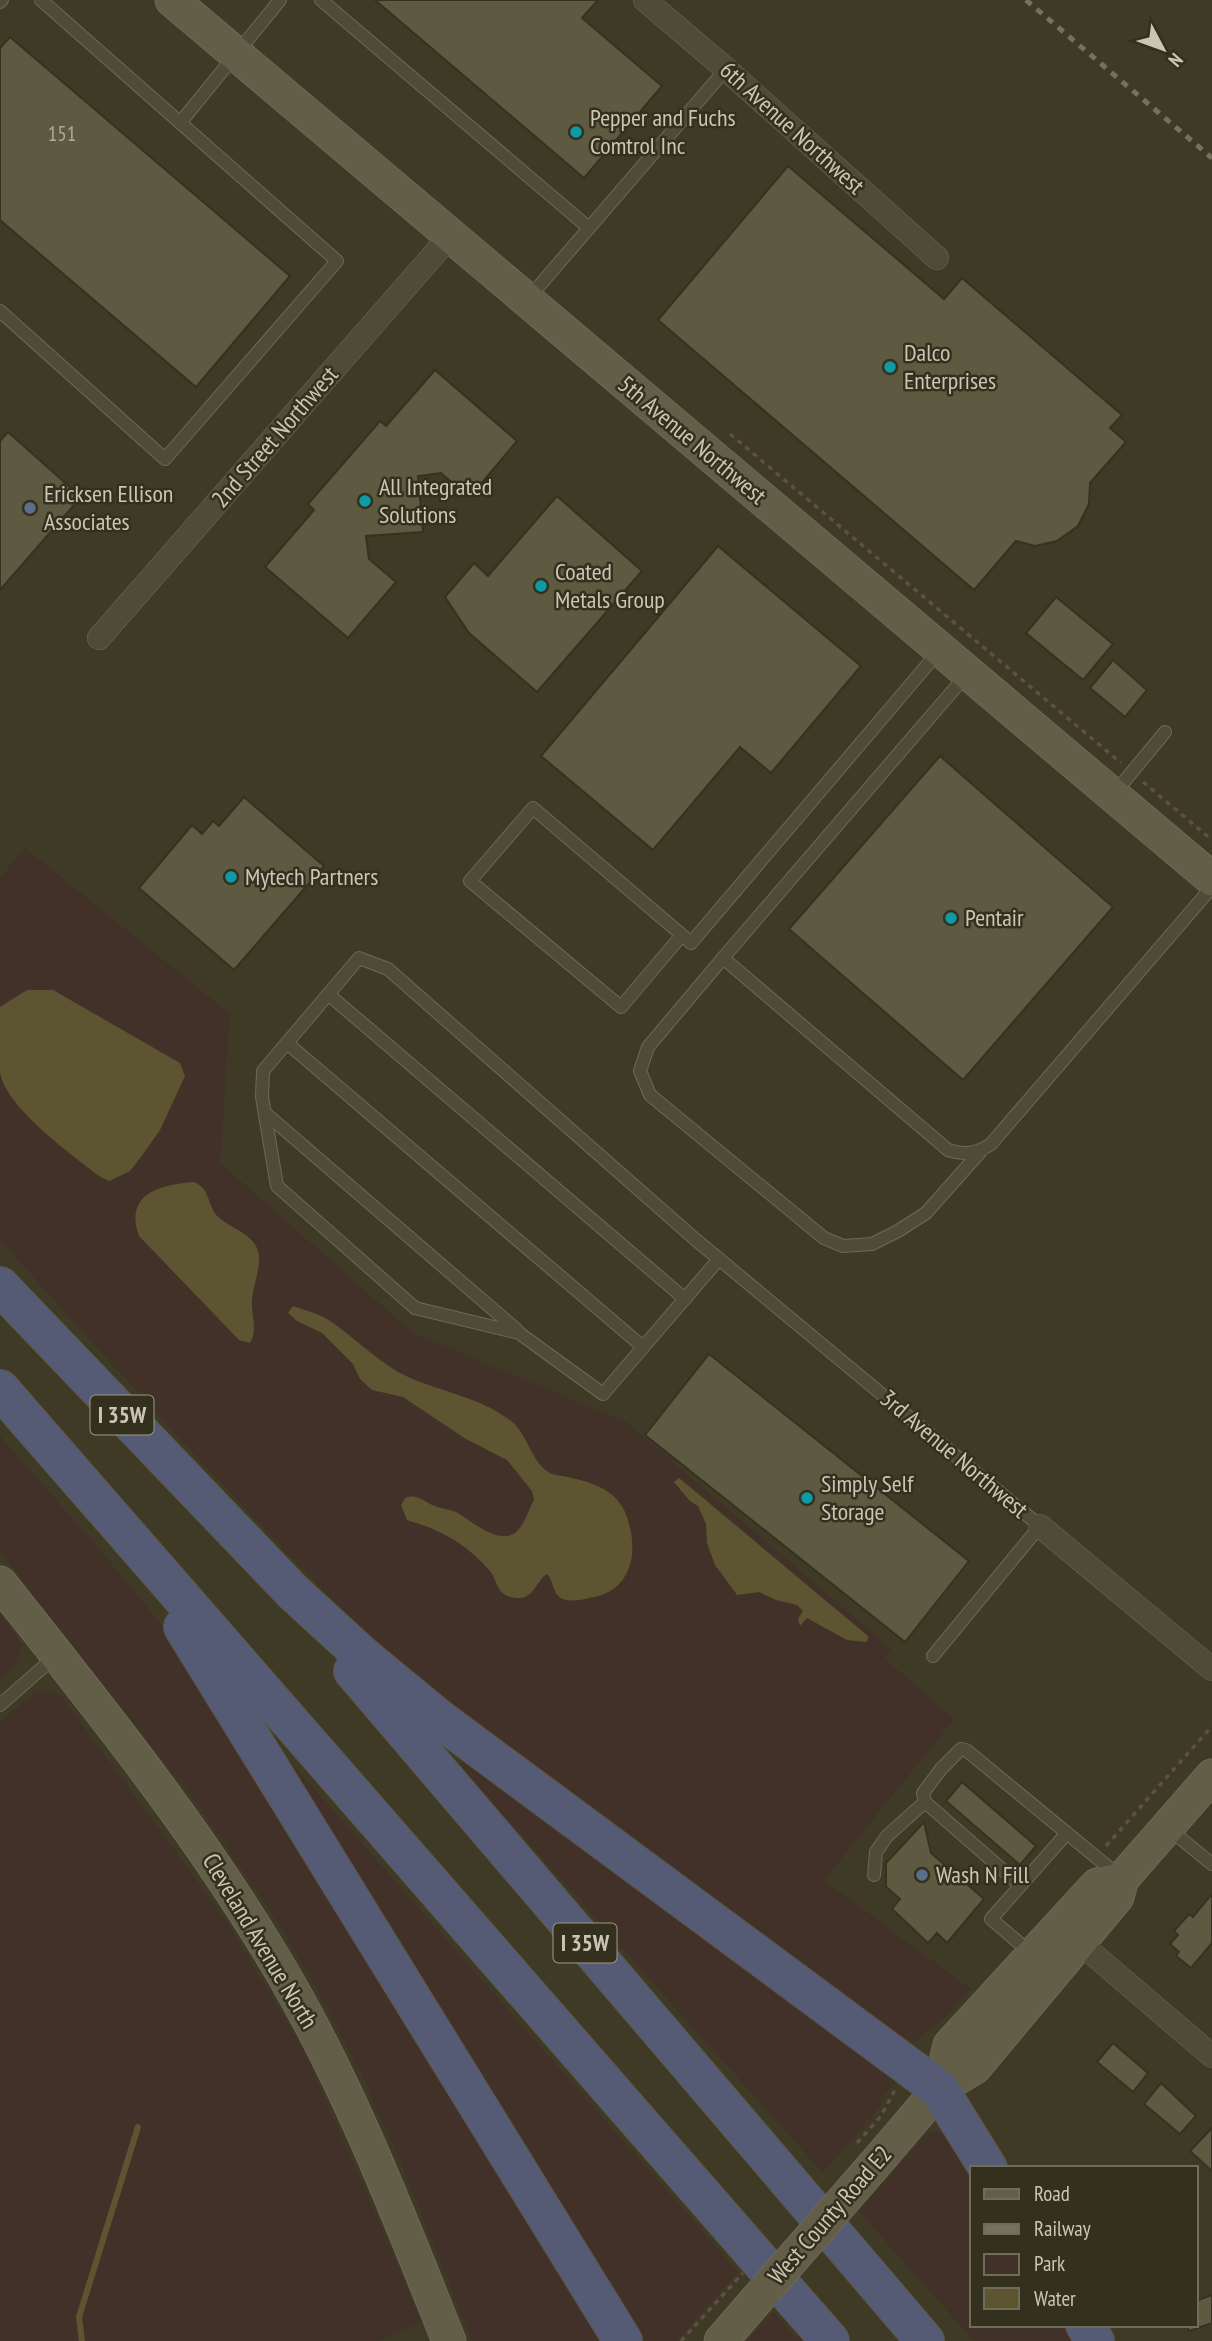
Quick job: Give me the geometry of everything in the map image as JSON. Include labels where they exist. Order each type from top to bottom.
[{"type":"highway","name":"I 35W","points":[[0,1286],[245,1544],[925,2341]]},
{"type":"highway","points":[[0,1389],[830,2341]]},
{"type":"highway","points":[[125,1533],[623,2341]]},
{"type":"highway","points":[[245,1544],[364,1657],[438,1718],[939,2089],[987,2166]]},
{"type":"street","name":"5th Avenue Northwest","points":[[172,0],[1212,879]]},
{"type":"street","name":"6th Avenue Northwest","points":[[645,0],[937,258]]},
{"type":"street","name":"2nd Street Northwest","points":[[99,638],[451,235]]},
{"type":"street","name":"3rd Avenue Northwest","points":[[1040,1526],[1212,1669]]},
{"type":"street","name":"Cleveland Avenue North","points":[[0,1583],[206,1851],[285,1976],[320,2041],[370,2147],[449,2341]]},
{"type":"street","name":"West County Road E2","points":[[721,2341],[939,2089],[975,2067],[1080,1943],[1116,1896],[1122,1879],[1212,1776]]},
{"type":"street","name":"West County Road E2","points":[[939,2089],[950,2045],[1097,1885],[1122,1879]]},
{"type":"street","points":[[1080,1943],[1212,2056]]},
{"type":"lane","points":[[0,311],[165,459],[337,261],[41,0]]},
{"type":"lane","points":[[180,123],[280,0]]},
{"type":"lane","points":[[321,0],[589,228]]},
{"type":"lane","points":[[527,300],[726,69]]},
{"type":"lane","points":[[682,935],[621,1007],[470,881],[533,808],[682,935],[691,943],[940,649]]},
{"type":"lane","points":[[968,673],[648,1047],[640,1070],[650,1095],[824,1238],[844,1246],[872,1244],[926,1213],[981,1151],[991,1144],[1212,887]]},
{"type":"lane","points":[[1112,795],[1165,732]]},
{"type":"lane","name":"3rd Avenue Northwest","points":[[328,994],[359,958],[388,969],[696,1240],[1040,1526]]},
{"type":"lane","points":[[723,958],[948,1150],[969,1154],[981,1151]]},
{"type":"lane","points":[[519,1333],[415,1308],[277,1186],[262,1097],[264,1071],[328,994],[685,1299]]},
{"type":"lane","points":[[287,1043],[643,1347]]},
{"type":"lane","points":[[265,1113],[519,1333],[603,1394],[719,1259]]},
{"type":"lane","points":[[933,1656],[1040,1526]]},
{"type":"lane","points":[[0,1705],[57,1655]]},
{"type":"lane","points":[[1020,1885],[925,1802],[923,1793],[961,1749],[966,1750],[1122,1879]]},
{"type":"lane","points":[[874,1875],[876,1852],[887,1836],[925,1802]]},
{"type":"lane","points":[[1167,1827],[1212,1864]]},
{"type":"lane","points":[[1034,1955],[991,1919],[1067,1833]]},
{"type":"green space","points":[[25,848],[230,1014],[220,1163],[413,1333],[626,1422],[891,1649],[884,1658],[954,1719],[824,1880],[970,1989],[947,2016],[915,2041],[884,2033],[394,1657],[285,1551],[0,1240],[0,1074],[21,1106],[43,1131],[109,1181],[127,1173],[145,1153],[185,1076],[179,1063],[53,990],[12,998],[0,1007],[0,878]],"holes":[[[212,1206],[217,1215],[246,1236],[259,1259],[252,1300],[254,1331]],[[292,1306],[329,1320],[397,1371],[420,1383],[489,1408],[511,1421],[546,1471],[624,1511],[633,1558],[627,1571],[597,1597],[564,1600],[554,1589],[547,1573],[525,1597],[514,1598],[504,1594],[490,1571],[462,1545],[407,1520],[422,1498],[432,1506],[440,1507],[491,1533],[511,1535],[518,1531],[525,1520],[534,1500],[532,1492],[507,1460],[466,1439],[403,1397],[372,1390],[360,1379],[353,1364],[322,1333],[297,1321],[288,1313]],[[684,1480],[868,1636],[868,1640],[807,1618],[804,1622],[803,1611],[797,1605],[759,1592],[743,1594],[698,1506],[690,1501]]]},
{"type":"green space","points":[[0,1436],[107,1558],[190,1660],[606,2341],[472,2341],[399,2158],[362,2075],[284,1932],[201,1809],[0,1552]]},
{"type":"green space","points":[[0,1614],[20,1642],[21,1648],[16,1661],[0,1681]]},
{"type":"green space","points":[[49,1691],[60,1695],[225,1919],[304,2050],[422,2322],[379,2341],[0,2341],[0,1722],[36,1692]]},
{"type":"green space","points":[[473,1752],[897,2080],[886,2092],[879,2108],[823,2173],[459,1765]]},
{"type":"green space","points":[[294,1766],[738,2272],[677,2341],[639,2341],[287,1772]]},
{"type":"green space","points":[[927,2134],[946,2134],[970,2166],[970,2327],[1073,2327],[1082,2341],[974,2341],[858,2210]]},
{"type":"green space","points":[[774,2312],[795,2338],[799,2336],[803,2341],[747,2341]]},
{"type":"water","points":[[27,990],[53,990],[180,1063],[185,1076],[160,1130],[130,1171],[109,1181],[99,1176],[26,1115],[5,1086],[0,1072],[0,1007]]},
{"type":"water","points":[[193,1182],[203,1188],[217,1216],[246,1235],[258,1251],[259,1263],[252,1300],[254,1333],[250,1343],[239,1340],[139,1236],[136,1210],[148,1194],[168,1186]]},
{"type":"water","points":[[293,1306],[327,1319],[400,1373],[498,1412],[517,1426],[537,1461],[548,1472],[590,1483],[607,1491],[620,1503],[630,1526],[632,1553],[624,1578],[604,1594],[569,1600],[559,1597],[547,1574],[528,1595],[523,1598],[511,1597],[501,1592],[490,1571],[472,1553],[442,1533],[407,1520],[401,1505],[405,1498],[415,1497],[436,1507],[456,1512],[496,1535],[512,1535],[523,1523],[534,1500],[532,1491],[507,1460],[466,1439],[403,1397],[372,1390],[360,1379],[353,1364],[322,1333],[297,1321],[288,1313]]},
{"type":"water","points":[[679,1478],[868,1636],[868,1640],[847,1640],[807,1618],[800,1626],[798,1619],[803,1611],[797,1605],[759,1592],[737,1595],[715,1565],[707,1543],[706,1524],[698,1506],[690,1501],[674,1482]]},
{"type":"building","name":"Pepper and Fuchs Comtrol Inc","points":[[375,0],[598,0],[582,18],[662,86],[584,178]]},
{"type":"building","points":[[10,37],[290,276],[196,387],[0,220],[0,48]]},
{"type":"building","name":"Dalco Enterprises","points":[[788,166],[944,299],[962,278],[1122,415],[1110,428],[1126,442],[1090,483],[1089,504],[1078,526],[1057,541],[1035,546],[1016,541],[974,590],[658,320]]},
{"type":"building","name":"All Integrated Solutions","points":[[435,370],[517,441],[469,498],[441,473],[418,476],[423,532],[366,536],[369,559],[396,582],[348,638],[265,567],[314,510],[308,504],[380,421],[386,426]]},
{"type":"building","points":[[8,432],[81,497],[0,590],[0,441]]},
{"type":"building","name":"Coated Metals Group","points":[[557,496],[642,571],[537,692],[469,633],[445,597],[474,563],[488,576]]},
{"type":"building","points":[[718,546],[861,666],[771,773],[740,747],[653,850],[541,756]]},
{"type":"building","points":[[1056,597],[1113,644],[1083,680],[1026,633]]},
{"type":"building","points":[[1113,660],[1147,690],[1125,717],[1090,688]]},
{"type":"building","name":"Pentair","points":[[940,756],[1113,907],[963,1080],[789,929]]},
{"type":"building","name":"Mytech Partners","points":[[244,797],[324,866],[234,970],[139,888],[192,825],[202,834],[213,821],[219,826]]},
{"type":"building","name":"Simply Self Storage","points":[[709,1354],[969,1561],[905,1642],[645,1435]]},
{"type":"building","points":[[962,1782],[1036,1846],[1020,1865],[946,1801]]},
{"type":"building","name":"Wash N Fill","points":[[924,1822],[931,1853],[984,1899],[947,1943],[937,1933],[928,1943],[892,1909],[900,1899],[886,1887],[886,1863]]},
{"type":"building","points":[[1212,1894],[1212,1943],[1191,1968],[1176,1956],[1179,1952],[1170,1944],[1178,1935],[1174,1931],[1189,1914],[1193,1917]]},
{"type":"building","points":[[1113,2043],[1148,2073],[1133,2092],[1097,2062]]},
{"type":"building","points":[[1161,2083],[1196,2116],[1180,2134],[1144,2104]]},
{"type":"building","points":[[1212,2128],[1212,2171],[1190,2151]]},
{"type":"building","points":[[1212,2295],[1212,2323],[1189,2331],[1187,2327],[1198,2327],[1198,2300]]},
{"type":"waterway","points":[[82,2341],[79,2317],[138,2127]]},
{"type":"railway","points":[[1026,0],[1212,158]]},
{"type":"place","name":"Pepper and Fuchs Comtrol Inc","points":[[576,132]]},
{"type":"place","name":"Dalco Enterprises","points":[[890,367]]},
{"type":"place","name":"All Integrated Solutions","points":[[365,501]]},
{"type":"place","name":"Ericksen Ellison Associates","points":[[30,508]]},
{"type":"place","name":"Coated Metals Group","points":[[541,586]]},
{"type":"place","name":"Mytech Partners","points":[[231,877]]},
{"type":"place","name":"Pentair","points":[[951,918]]},
{"type":"place","name":"Simply Self Storage","points":[[807,1498]]},
{"type":"place","name":"Wash N Fill","points":[[922,1875]]}]
